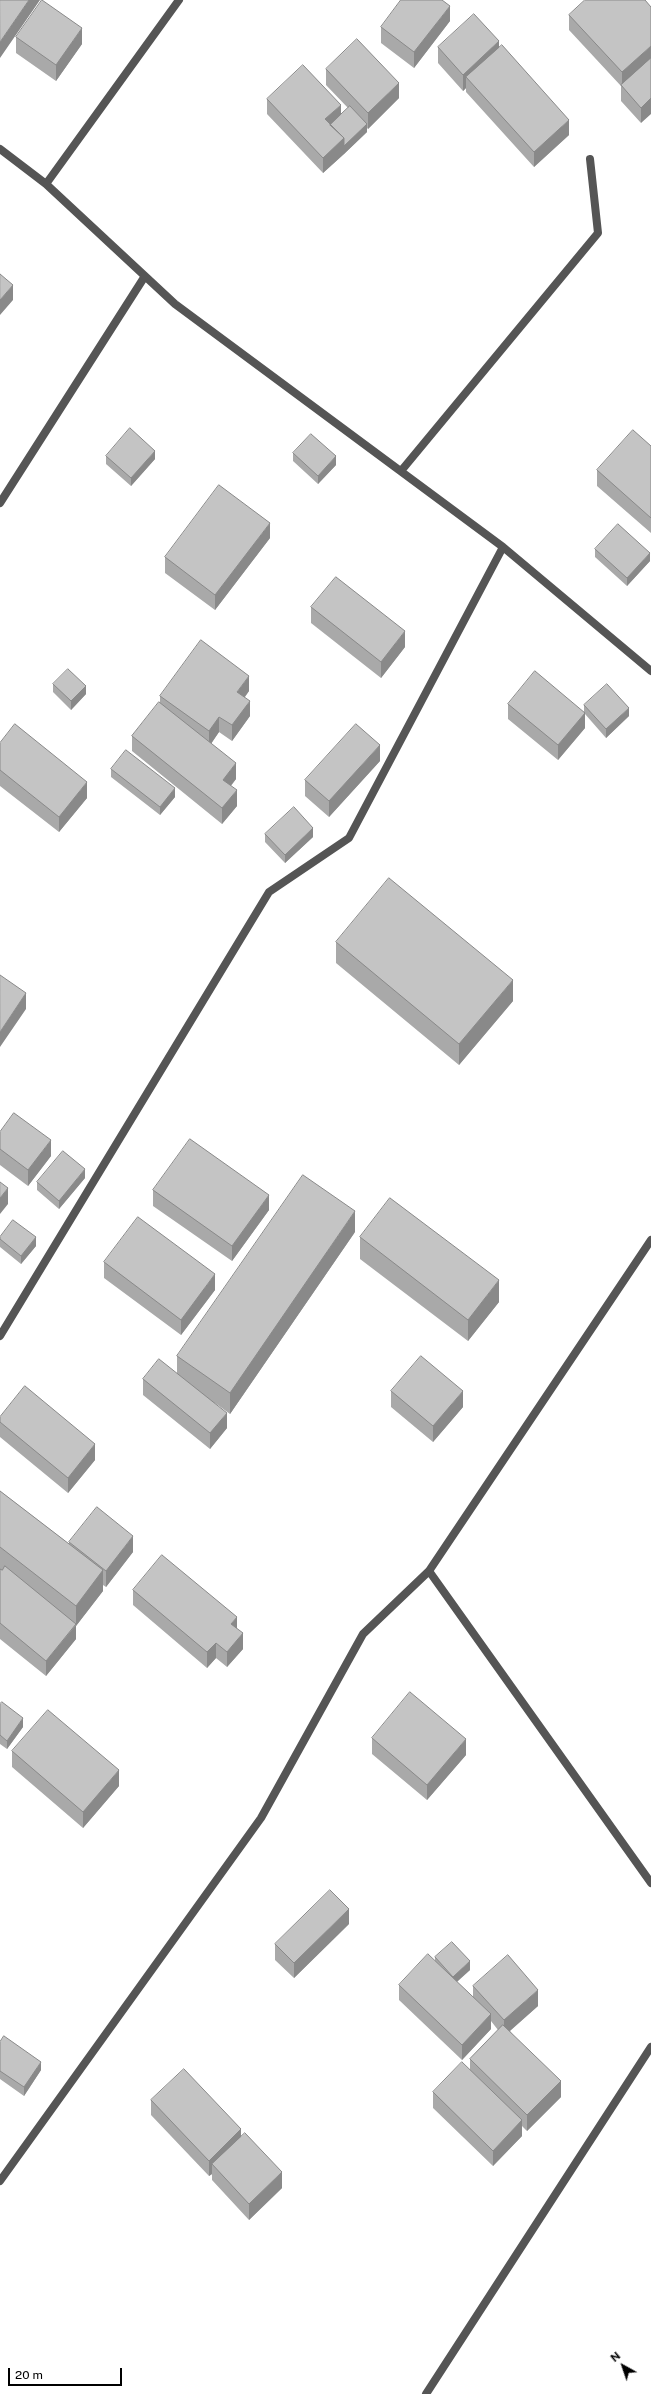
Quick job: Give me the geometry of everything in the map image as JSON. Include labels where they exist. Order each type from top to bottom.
[{"type":"street","points":[[46,184],[179,0]]},
{"type":"street","points":[[0,150],[46,184],[175,304],[503,547],[651,671]]},
{"type":"street","points":[[401,471],[598,233],[590,159]]},
{"type":"street","points":[[0,503],[145,276]]},
{"type":"street","points":[[0,1336],[269,892],[349,838],[503,547]]},
{"type":"street","points":[[0,2181],[261,1818],[363,1634],[429,1571],[651,1240]]},
{"type":"street","points":[[429,1571],[651,1883]]},
{"type":"street","points":[[426,2394],[651,2047]]},
{"type":"building","points":[[0,0],[29,0],[0,42]]},
{"type":"building","points":[[42,0],[82,28],[56,65],[16,37]]},
{"type":"building","points":[[401,0],[442,0],[450,6],[414,52],[381,27]]},
{"type":"building","points":[[585,0],[645,0],[651,7],[651,46],[622,72],[569,15]]},
{"type":"building","points":[[474,14],[499,41],[463,75],[438,47]]},
{"type":"building","points":[[357,39],[399,83],[368,113],[326,69]]},
{"type":"building","points":[[502,45],[569,120],[534,152],[466,77]]},
{"type":"building","points":[[651,58],[651,98],[641,108],[621,85]]},
{"type":"building","points":[[303,65],[341,105],[325,119],[344,138],[323,158],[267,99]]},
{"type":"building","points":[[350,106],[367,124],[344,146],[344,138],[330,125]]},
{"type":"building","points":[[0,274],[13,285],[0,300]]},
{"type":"building","points":[[130,428],[155,451],[131,478],[106,456]]},
{"type":"building","points":[[633,430],[651,446],[651,518],[597,470]]},
{"type":"building","points":[[311,434],[336,456],[318,476],[293,453]]},
{"type":"building","points":[[219,485],[270,523],[215,595],[165,557]]},
{"type":"building","points":[[618,524],[650,553],[627,578],[595,549]]},
{"type":"building","points":[[336,577],[405,631],[381,662],[311,607]]},
{"type":"building","points":[[201,640],[249,676],[237,692],[250,701],[232,725],[219,717],[209,731],[160,696]]},
{"type":"building","points":[[68,669],[86,686],[71,701],[53,684]]},
{"type":"building","points":[[535,671],[585,713],[558,745],[508,704]]},
{"type":"building","points":[[607,684],[629,708],[606,729],[584,705]]},
{"type":"building","points":[[159,702],[236,763],[223,780],[237,790],[222,808],[132,736]]},
{"type":"building","points":[[15,724],[87,782],[59,817],[0,770],[0,743]]},
{"type":"building","points":[[356,724],[380,745],[329,801],[305,780]]},
{"type":"building","points":[[126,750],[175,788],[160,807],[111,769]]},
{"type":"building","points":[[294,807],[313,828],[285,855],[265,834]]},
{"type":"building","points":[[389,878],[513,980],[459,1044],[336,942]]},
{"type":"building","points":[[0,975],[26,993],[0,1032]]},
{"type":"building","points":[[14,1113],[51,1140],[28,1170],[0,1149],[0,1132]]},
{"type":"building","points":[[190,1139],[269,1195],[232,1246],[153,1190]]},
{"type":"building","points":[[63,1151],[85,1169],[59,1201],[37,1182]]},
{"type":"building","points":[[303,1175],[355,1211],[230,1393],[177,1356]]},
{"type":"building","points":[[0,1182],[8,1188],[0,1198]]},
{"type":"building","points":[[390,1198],[499,1280],[468,1320],[360,1237]]},
{"type":"building","points":[[138,1217],[215,1274],[181,1320],[104,1262]]},
{"type":"building","points":[[13,1220],[36,1237],[21,1256],[0,1239]]},
{"type":"building","points":[[421,1356],[463,1391],[433,1426],[391,1391]]},
{"type":"building","points":[[159,1359],[227,1413],[210,1433],[143,1379]]},
{"type":"building","points":[[25,1386],[95,1444],[68,1478],[0,1422],[0,1417]]},
{"type":"building","points":[[0,1491],[103,1570],[76,1606],[0,1547]]},
{"type":"building","points":[[97,1507],[133,1536],[106,1571],[69,1542]]},
{"type":"building","points":[[162,1555],[237,1617],[231,1624],[243,1633],[227,1652],[216,1643],[207,1652],[133,1590]]},
{"type":"building","points":[[5,1566],[76,1624],[46,1661],[0,1623],[0,1569],[2,1570]]},
{"type":"building","points":[[410,1692],[466,1739],[427,1785],[372,1738]]},
{"type":"building","points":[[2,1702],[23,1718],[7,1741],[0,1735],[0,1704]]},
{"type":"building","points":[[48,1710],[119,1770],[83,1812],[12,1751]]},
{"type":"building","points":[[330,1890],[349,1909],[294,1963],[275,1944]]},
{"type":"building","points":[[452,1942],[470,1961],[453,1977],[435,1957]]},
{"type":"building","points":[[428,1954],[491,2014],[462,2045],[399,1985]]},
{"type":"building","points":[[508,1955],[538,1990],[504,2020],[473,1986]]},
{"type":"building","points":[[503,2025],[561,2081],[527,2115],[470,2059]]},
{"type":"building","points":[[4,2036],[41,2062],[24,2087],[0,2071],[0,2042]]},
{"type":"building","points":[[462,2062],[522,2120],[493,2151],[433,2092]]},
{"type":"building","points":[[184,2069],[241,2129],[209,2161],[151,2100]]},
{"type":"building","points":[[245,2133],[282,2172],[249,2204],[212,2164]]}]
